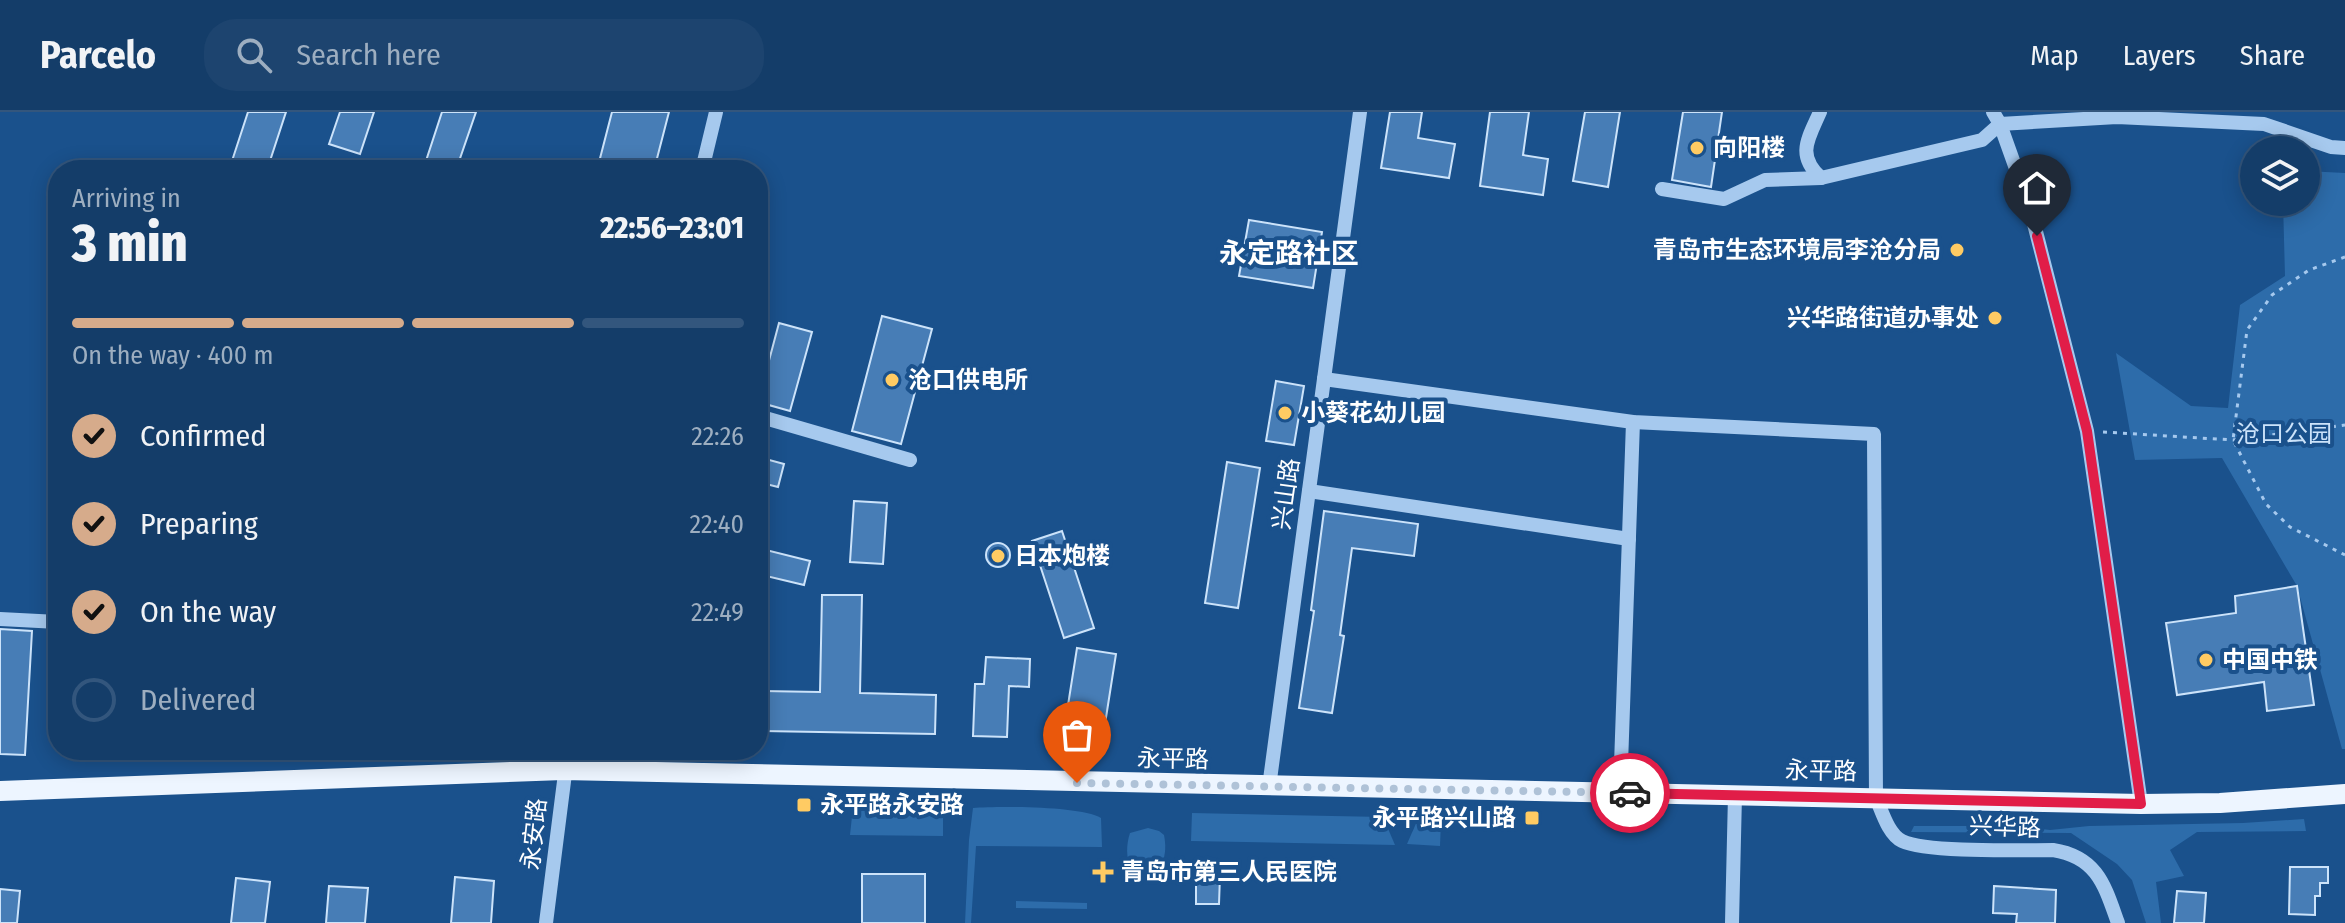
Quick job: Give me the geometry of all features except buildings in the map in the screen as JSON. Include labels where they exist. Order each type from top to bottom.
[{"type":"main road","name":"永平路","points":[[0,791],[566,760],[1269,787],[2141,804],[2220,803],[2345,794]]},
{"type":"street","points":[[704,160],[716,112]]},
{"type":"street","name":"兴山路","points":[[1269,787],[1360,112]]},
{"type":"street","points":[[1820,112],[1806,144],[1808,166],[1821,178]]},
{"type":"street","points":[[1662,189],[1724,199],[1765,180],[1821,178],[1982,140],[1996,118]]},
{"type":"street","points":[[1996,118],[2264,118],[2331,147],[2345,148]]},
{"type":"street","points":[[1996,118],[2030,208],[2087,431],[2141,804]]},
{"type":"street","points":[[1324,379],[1633,422],[1874,434],[1876,798]]},
{"type":"street","points":[[768,419],[910,460]]},
{"type":"street","points":[[1620,793],[1633,422]]},
{"type":"street","points":[[1309,491],[1629,539]]},
{"type":"street","points":[[0,619],[48,621]]},
{"type":"street","name":"永安路","points":[[546,923],[566,760]]},
{"type":"street","points":[[1732,923],[1735,795]]},
{"type":"street","name":"兴华路","points":[[1876,798],[1893,834],[1902,841],[1926,846],[2053,850],[2068,854],[2102,878],[2118,923]]},
{"type":"path","points":[[2345,257],[2309,270],[2272,295],[2247,330],[2233,440],[2266,504],[2290,527],[2345,555]]},
{"type":"path","points":[[2087,431],[2233,440],[2345,425]]},
{"type":"green space","name":"沧口公园","points":[[2320,172],[2345,173],[2345,749],[2342,749],[2297,586],[2222,458],[2135,460],[2116,353],[2191,406],[2228,408],[2240,305],[2285,276],[2283,216],[2320,216]]},
{"type":"green space","points":[[853,807],[943,807],[943,836],[850,835]]},
{"type":"green space","points":[[973,808],[1039,808],[1091,814],[1101,818],[1102,847],[976,846],[971,923],[965,923]]},
{"type":"green space","points":[[1192,813],[1383,817],[1395,845],[1191,841]]},
{"type":"green space","points":[[1418,819],[1441,820],[1440,846],[1407,844]]},
{"type":"green space","points":[[2304,819],[2306,831],[2197,832],[2170,850],[2184,876],[2156,882],[2161,923],[2146,923],[2132,880],[2117,864],[2071,833],[1911,832],[1914,826],[2019,826],[2050,830]]},
{"type":"green space","points":[[1148,828],[1164,835],[1165,853],[1160,866],[1149,873],[1141,873],[1131,870],[1128,842],[1130,833]]},
{"type":"green space","points":[[1016,901],[1087,903],[1087,909],[1016,908]]},
{"type":"way so far","points":[[1077,783],[1630,793]]},
{"type":"place","name":"向阳楼","points":[[1697,148]]},
{"type":"place","name":"青岛市生态环境局李沧分局","points":[[1957,250]]},
{"type":"place","name":"兴华路街道办事处","points":[[1995,318]]},
{"type":"place","name":"沧口供电所","points":[[892,380]]},
{"type":"place","name":"小葵花幼儿园","points":[[1285,413]]},
{"type":"place","name":"日本炮楼","points":[[998,556]]},
{"type":"place","name":"中国中铁","points":[[2206,660]]},
{"type":"place","name":"永平路永安路","points":[[804,805]]},
{"type":"place","name":"永平路兴山路","points":[[1532,818]]},
{"type":"place","name":"青岛市第三人民医院","points":[[1103,872]]},
{"type":"district","name":"永定路社区","points":[[1289,253]]},
{"type":"route","points":[[1630,793],[2141,804],[2087,431],[2037,236]]}]
